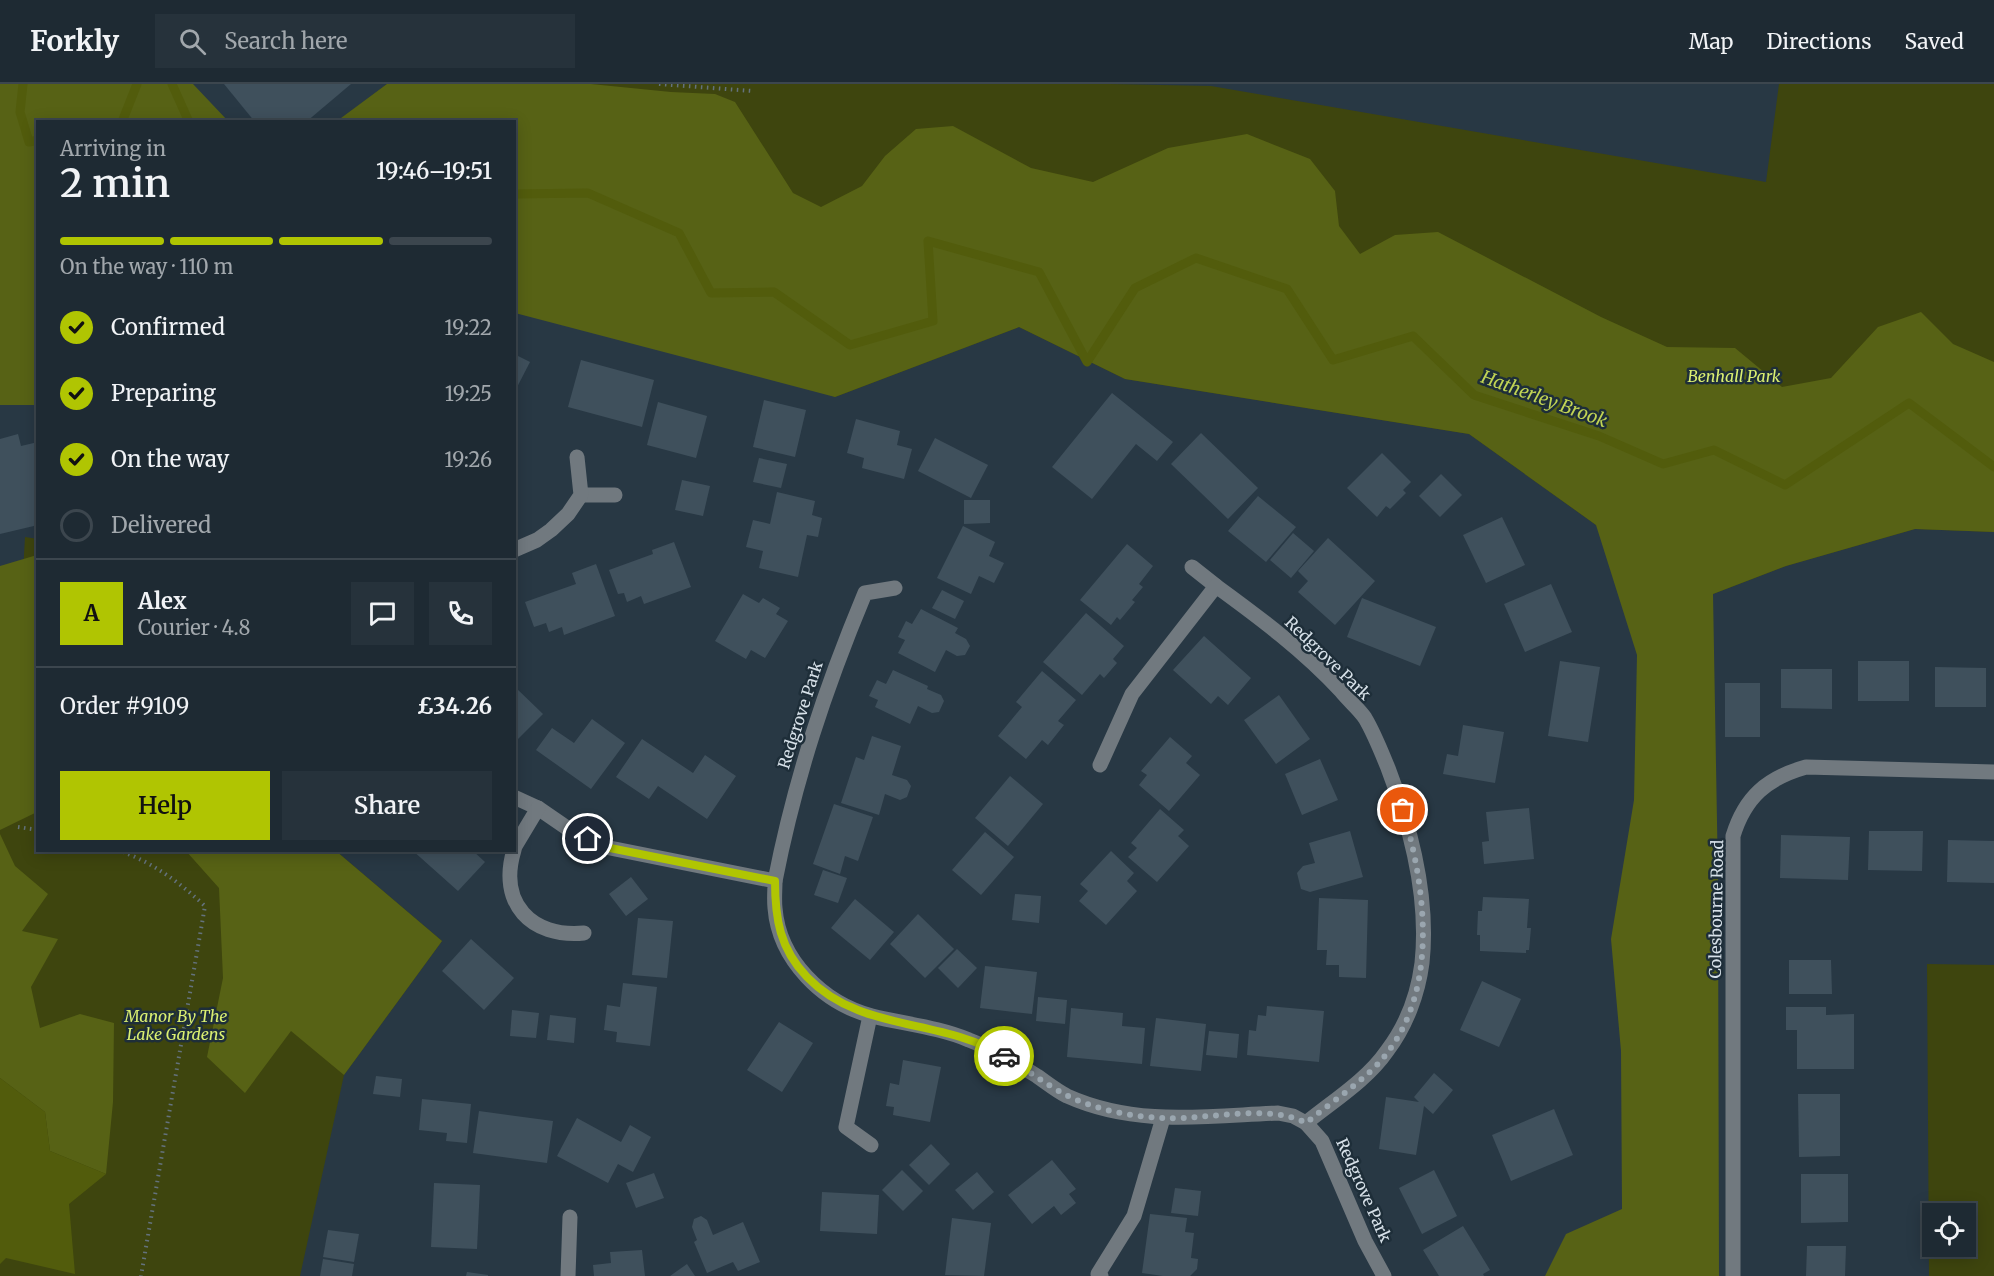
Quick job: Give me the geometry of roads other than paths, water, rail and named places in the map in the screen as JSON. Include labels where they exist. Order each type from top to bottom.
[{"type":"street","points":[[516,549],[530,544],[551,530],[568,514],[581,495],[577,458]]},
{"type":"street","points":[[581,495],[615,495]]},
{"type":"street","name":"Redgrove Park","points":[[1192,567],[1258,616],[1298,650],[1365,718],[1396,790],[1409,831],[1418,874],[1424,941],[1422,965],[1409,1011],[1399,1033],[1374,1067],[1306,1123]]},
{"type":"street","points":[[1100,765],[1132,693],[1216,586]]},
{"type":"street","name":"Redgrove Park","points":[[895,588],[865,593],[839,654],[798,778],[775,881],[775,909],[788,952],[801,971],[816,987],[851,1009],[870,1016],[951,1033],[995,1050],[1066,1095],[1097,1107],[1163,1118],[1278,1113],[1293,1116],[1306,1123],[1322,1141],[1365,1241],[1384,1276]]},
{"type":"street","name":"Colesbourne Road","points":[[1733,1276],[1733,836],[1738,821],[1754,795],[1770,782],[1787,772],[1806,767],[1994,772]]},
{"type":"street","points":[[516,797],[538,808],[570,830],[605,847],[775,881]]},
{"type":"street","points":[[516,846],[538,808]]},
{"type":"street","points":[[513,852],[509,864],[509,882],[514,898],[523,913],[536,924],[551,932],[584,933]]},
{"type":"street","points":[[870,1016],[846,1127],[871,1145]]},
{"type":"street","points":[[1101,1276],[1098,1274],[1134,1216],[1163,1118]]},
{"type":"street","points":[[568,1276],[570,1217]]},
{"type":"waterway","name":"Hatherley Brook","points":[[23,84],[20,112],[29,142],[36,140]]},
{"type":"waterway","name":"Hatherley Brook","points":[[123,120],[137,84]]},
{"type":"waterway","name":"Hatherley Brook","points":[[172,84],[188,120]]},
{"type":"waterway","name":"Hatherley Brook","points":[[516,194],[588,193],[679,233],[711,293],[774,292],[850,345],[933,321],[928,241],[1039,272],[1087,362],[1135,288],[1196,258],[1287,289],[1333,360],[1413,336],[1474,395],[1599,436],[1663,464],[1714,450],[1785,485],[1909,403],[1994,467]]},
{"type":"park label","name":"Benhall Park","points":[[1734,376]]},
{"type":"park label","name":"Manor By The Lake Gardens","points":[[176,1025]]}]
